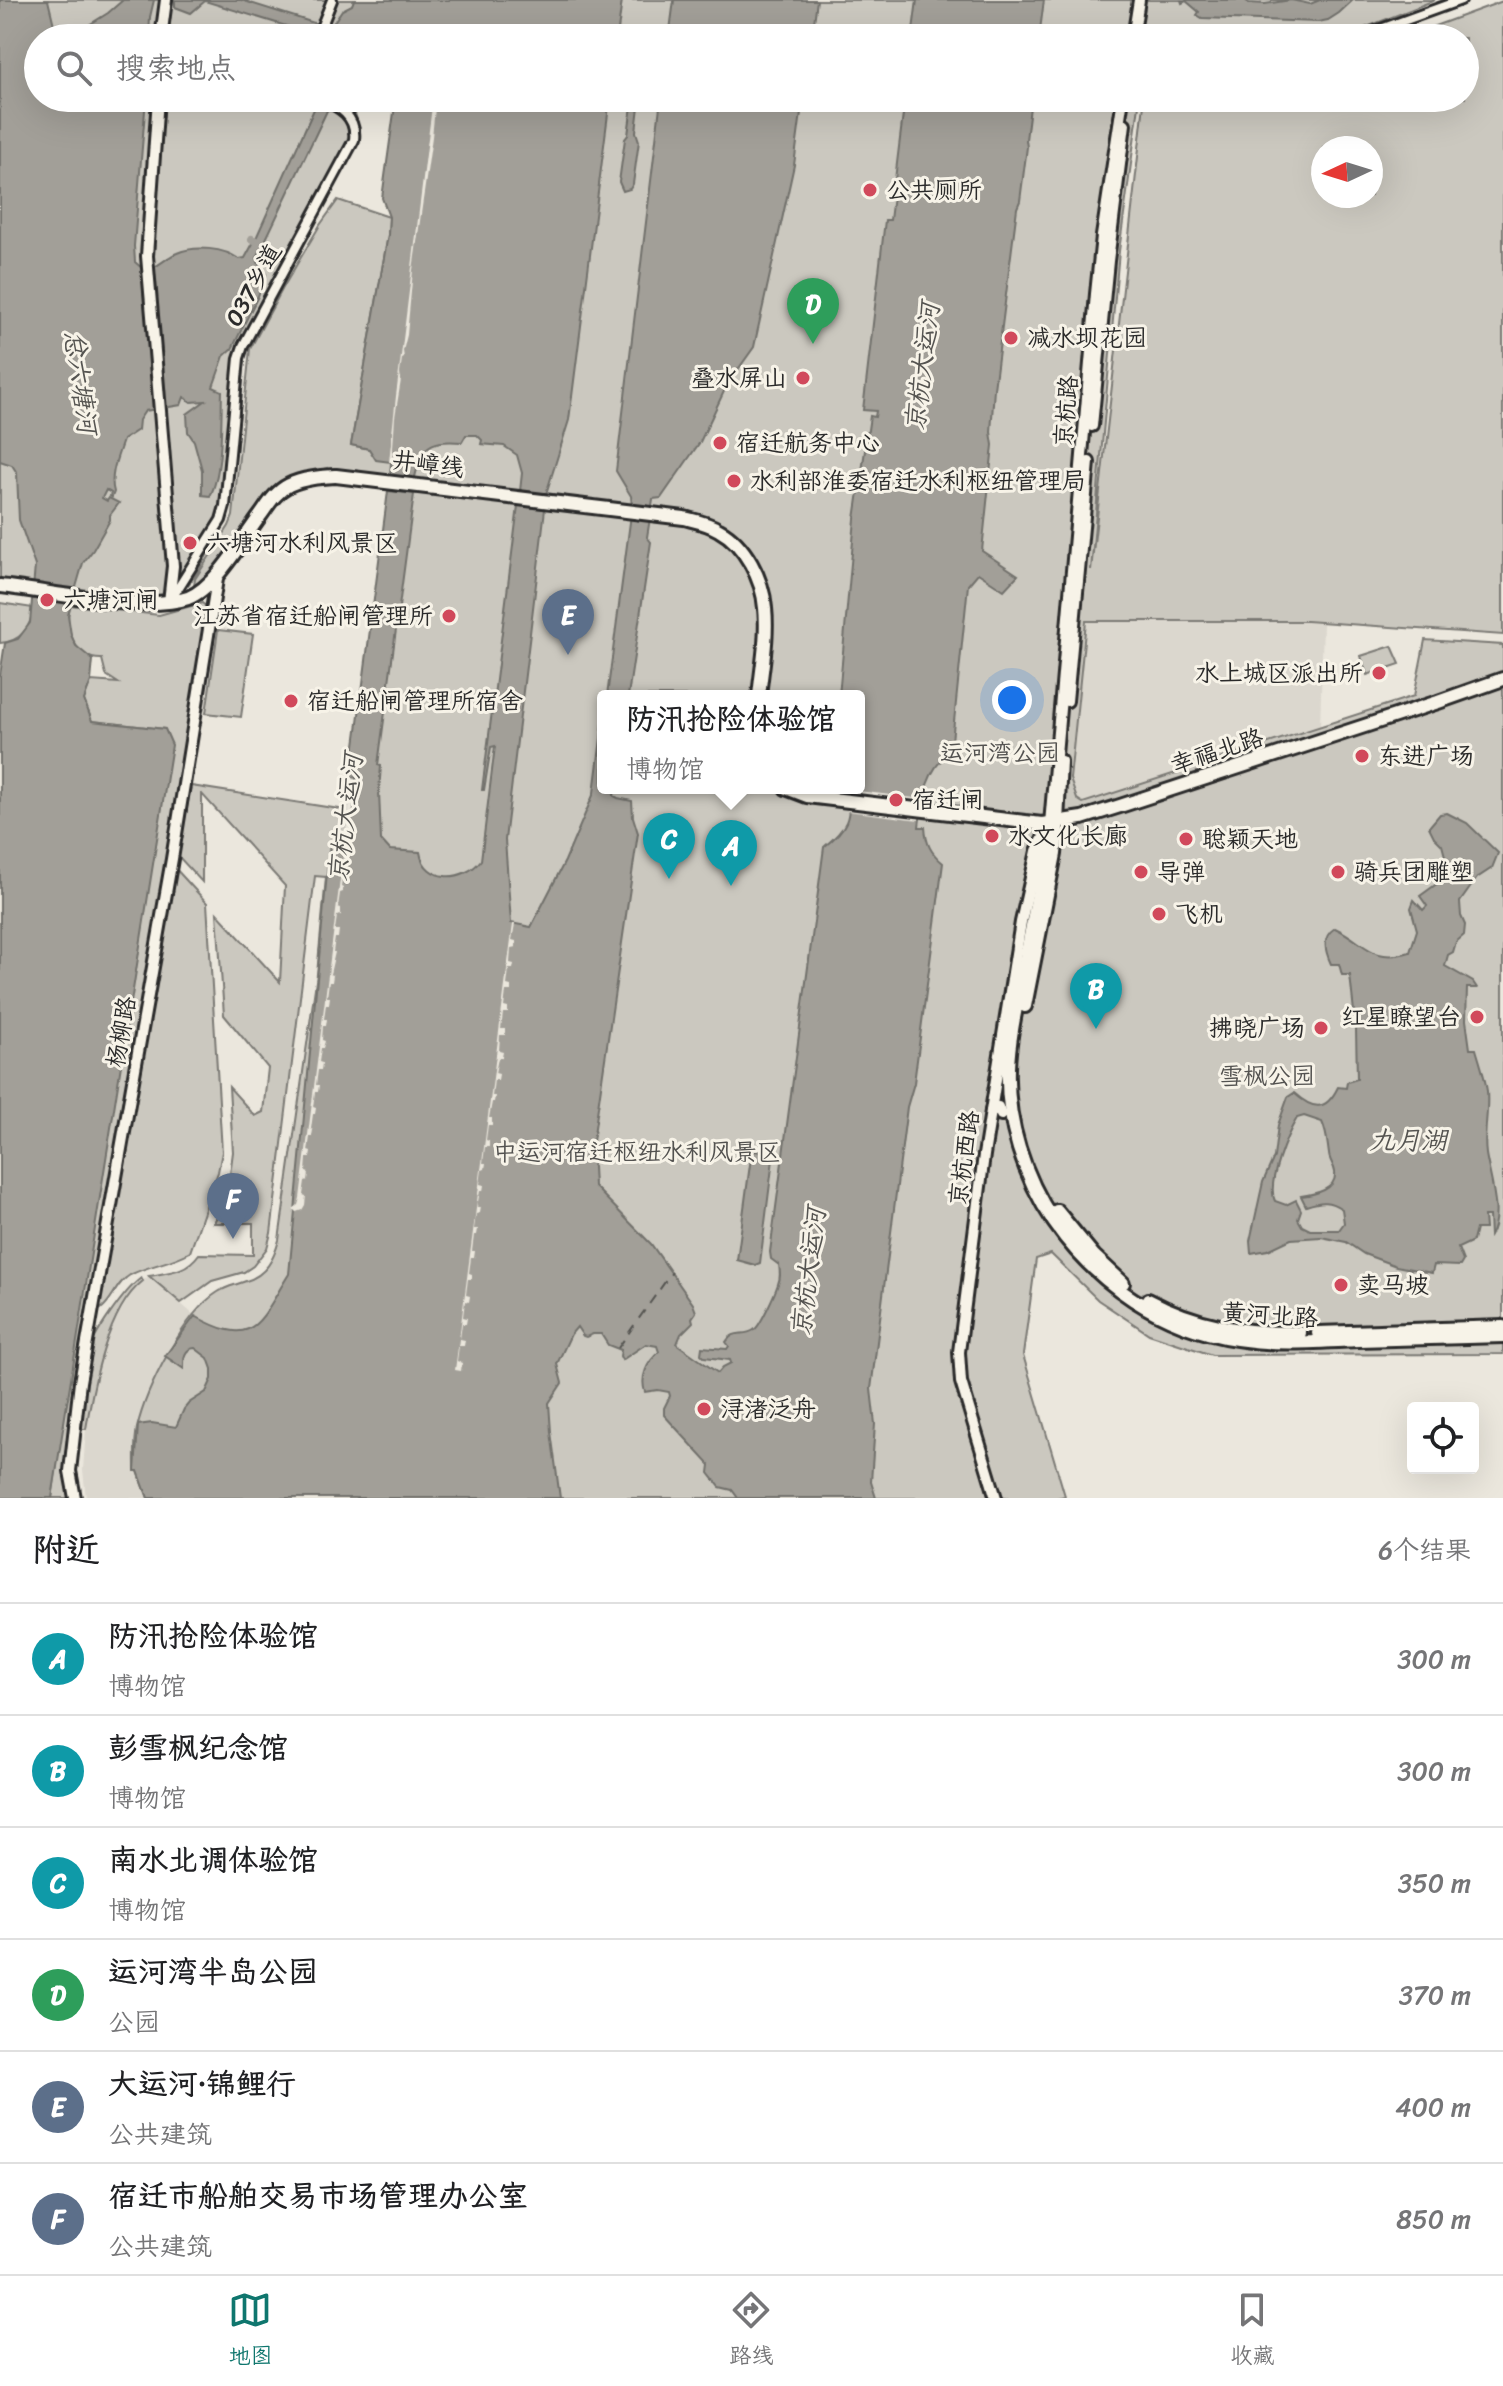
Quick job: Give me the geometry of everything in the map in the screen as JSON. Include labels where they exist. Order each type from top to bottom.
[{"type":"main road","name":"井嶂线","points":[[0,586],[148,604],[189,597],[204,588],[218,573],[275,495],[288,486],[320,477],[359,478],[621,510],[704,523],[719,529],[745,555],[756,574],[765,608],[759,690]]},
{"type":"main road","name":"幸福北路","points":[[802,794],[1054,823],[1120,806],[1503,679]]},
{"type":"main road","name":"黄河北路","points":[[1054,823],[1055,854],[1021,1025],[1015,1082],[1028,1154],[1042,1186],[1068,1227],[1113,1275],[1141,1296],[1192,1319],[1228,1329],[1305,1333],[1503,1327]]},
{"type":"main road","name":"黄河北路","points":[[1054,823],[1013,1024],[1008,1087],[1013,1124],[1029,1176],[1048,1212],[1073,1247],[1101,1276],[1146,1308],[1191,1328],[1236,1339],[1332,1341],[1503,1336]]},
{"type":"street","points":[[163,24],[166,0]]},
{"type":"street","points":[[322,24],[332,0]]},
{"type":"street","points":[[1138,24],[1142,0]]},
{"type":"street","points":[[1395,24],[1461,0]]},
{"type":"street","points":[[157,112],[147,256],[173,566],[169,602]]},
{"type":"street","name":"037乡道","points":[[169,602],[221,520],[225,506],[239,358],[354,140],[352,121],[344,112]]},
{"type":"street","name":"京杭路","points":[[1054,823],[1097,279],[1121,112]]},
{"type":"street","name":"京杭路","points":[[1054,823],[1108,261],[1127,112]]},
{"type":"street","name":"杨柳路","points":[[75,1498],[70,1471],[80,1382],[172,859],[218,573]]},
{"type":"street","name":"京杭西路","points":[[996,1498],[967,1404],[959,1365],[977,1210],[996,1113],[1021,922],[1037,851],[1054,823]]},
{"type":"shaded area","points":[[1085,621],[1323,623],[1320,730],[1083,803],[1077,799],[1070,779]]},
{"type":"shaded area","points":[[149,1276],[195,1316],[165,1356],[138,1425],[135,1458],[148,1498],[86,1498],[83,1470],[86,1429],[100,1359],[111,1327],[136,1286]]},
{"type":"green space","points":[[0,0],[354,0],[345,24],[24,24],[24,112],[354,112],[358,127],[349,160],[249,341],[231,504],[191,582],[171,595],[143,599],[0,582]]},
{"type":"green space","points":[[469,0],[1435,0],[1374,24],[466,24]]},
{"type":"green space","name":"中运河宿迁枢纽水利风景区","points":[[1503,1],[1503,635],[1306,621],[1086,621],[1070,779],[1077,799],[1083,803],[1414,696],[1425,640],[1503,645],[1503,1354],[1212,1355],[1149,1334],[1098,1300],[1051,1254],[1036,1259],[1023,1355],[1065,1496],[148,1498],[138,1471],[135,1471],[135,1439],[149,1393],[168,1353],[205,1302],[221,1290],[253,1278],[264,1270],[272,1260],[279,1240],[317,974],[326,877],[315,876],[267,1248],[244,1272],[212,1281],[181,1303],[149,1276],[183,1268],[199,1254],[253,1255],[253,1223],[214,1223],[228,1189],[233,1152],[229,1087],[255,1116],[263,1112],[268,1068],[224,1015],[217,913],[280,982],[285,886],[202,794],[202,882],[178,856],[191,786],[346,810],[349,788],[366,790],[455,112],[1138,112],[1119,251],[1091,570],[1143,112],[1479,112],[1479,24],[1440,24]]},
{"type":"green space","points":[[338,200],[389,217],[351,445],[369,449],[392,462],[390,478],[328,471],[327,468],[309,473],[265,499],[214,571],[197,587],[194,586],[195,579],[233,516],[250,349],[320,225]]},
{"type":"green space","points":[[0,603],[33,608],[24,632],[14,640],[0,643]]},
{"type":"green space","points":[[202,603],[208,608],[195,693],[82,1357],[70,1498],[52,1498],[164,729],[92,721],[84,700],[91,681],[118,683],[106,675],[102,659],[93,658],[78,648],[70,632],[70,605],[159,615]]},
{"type":"green space","points":[[218,630],[253,634],[241,717],[206,713]]},
{"type":"green space","points":[[1392,646],[1400,664],[1367,675],[1361,656]]},
{"type":"green space","points":[[174,867],[207,903],[222,1152],[190,1252],[130,1275],[101,1309],[99,1303]]},
{"type":"green space","points":[[141,1278],[143,1281],[120,1310],[111,1329],[98,1371],[86,1429],[79,1429],[84,1372],[91,1346],[118,1302]]},
{"type":"water","name":"总六塘河","points":[[0,0],[48,0],[54,24],[24,24],[24,112],[145,112],[134,246],[135,262],[145,271],[177,253],[192,249],[218,250],[239,259],[245,258],[313,112],[326,112],[257,258],[266,274],[232,349],[224,356],[213,387],[222,391],[221,430],[217,474],[210,496],[202,495],[202,470],[194,441],[188,432],[187,414],[205,401],[191,402],[184,397],[181,405],[145,411],[139,420],[138,430],[123,440],[113,472],[114,492],[112,497],[106,490],[102,498],[119,503],[83,563],[68,615],[76,646],[93,660],[91,681],[84,700],[92,721],[165,729],[172,745],[52,1498],[0,1498],[0,675],[5,643],[18,639],[30,623],[35,566],[19,520],[17,473],[12,465],[0,461]]},
{"type":"water","points":[[123,0],[154,0],[150,24],[90,24]]},
{"type":"water","points":[[175,0],[241,0],[317,24],[280,24],[205,1],[191,13],[175,7]]},
{"type":"water","points":[[354,0],[622,0],[619,24],[333,24]]},
{"type":"water","points":[[674,0],[817,0],[814,24],[671,24]]},
{"type":"water","points":[[917,0],[1044,0],[1041,24],[914,24]]},
{"type":"water","points":[[1181,0],[1245,0],[1265,4],[1291,0],[1310,4],[1320,0],[1353,0],[1328,20],[1318,22],[1202,18],[1197,15],[1199,12]]},
{"type":"water","points":[[394,112],[608,112],[569,420],[546,494],[520,491],[522,473],[517,455],[504,446],[481,444],[482,440],[477,435],[466,435],[462,442],[440,442],[427,448],[414,481],[390,478],[391,462],[376,460],[369,449],[351,445],[388,235],[389,217],[382,198]]},
{"type":"water","points":[[631,112],[638,112],[636,132],[639,141],[633,184],[623,191],[619,182]]},
{"type":"water","points":[[659,112],[801,112],[794,165],[754,347],[727,385],[700,442],[661,498],[653,499],[647,537],[651,542],[629,690],[608,690],[632,507],[631,496],[616,471]]},
{"type":"water","name":"京杭大运河","points":[[903,112],[1029,112],[994,389],[993,445],[982,551],[1018,575],[1004,590],[978,573],[968,585],[951,751],[931,775],[922,805],[919,827],[925,827],[930,848],[943,863],[914,1083],[907,1107],[871,1389],[875,1424],[871,1482],[876,1498],[738,1498],[732,1490],[720,1487],[709,1473],[710,1465],[664,1415],[669,1392],[645,1392],[644,1375],[659,1352],[657,1346],[646,1344],[622,1360],[621,1350],[608,1345],[601,1334],[586,1337],[577,1327],[557,1364],[562,1383],[549,1403],[560,1498],[148,1498],[138,1471],[135,1471],[138,1425],[152,1423],[176,1427],[184,1409],[206,1392],[212,1379],[208,1358],[195,1348],[186,1352],[184,1369],[165,1356],[195,1316],[231,1331],[243,1331],[253,1326],[262,1318],[289,1274],[330,842],[349,843],[356,778],[351,776],[388,491],[414,494],[378,765],[381,766],[381,840],[390,850],[420,852],[429,870],[446,876],[465,873],[481,860],[495,746],[491,747],[482,790],[518,506],[545,509],[505,840],[511,923],[531,927],[565,861],[594,793],[597,770],[597,794],[614,794],[632,801],[638,833],[592,1148],[594,1186],[651,1244],[693,1304],[696,1312],[693,1322],[681,1334],[677,1344],[718,1373],[731,1363],[730,1360],[704,1357],[702,1347],[727,1349],[729,1338],[757,1328],[780,1277],[779,1265],[771,1259],[770,1252],[824,847],[846,822],[848,794],[865,794],[865,690],[840,690],[855,519],[870,416],[875,417],[876,411],[863,410],[885,220],[890,220]]},
{"type":"water","name":"九月湖","points":[[1447,813],[1467,823],[1498,853],[1492,868],[1477,878],[1460,902],[1464,935],[1448,955],[1445,966],[1473,982],[1477,988],[1467,988],[1466,1020],[1470,1049],[1476,1049],[1487,1091],[1485,1146],[1494,1196],[1494,1227],[1490,1236],[1489,1216],[1484,1216],[1485,1229],[1476,1229],[1473,1241],[1458,1248],[1463,1261],[1460,1266],[1434,1265],[1432,1273],[1396,1266],[1364,1254],[1346,1242],[1321,1237],[1291,1239],[1268,1250],[1251,1253],[1250,1241],[1263,1182],[1274,1157],[1278,1125],[1288,1097],[1294,1093],[1307,1103],[1319,1106],[1329,1101],[1338,1087],[1346,1088],[1347,1082],[1357,1079],[1350,975],[1342,975],[1339,964],[1331,964],[1326,940],[1335,928],[1377,953],[1397,955],[1410,952],[1417,930],[1411,908],[1414,900],[1423,910],[1427,906],[1420,896],[1449,871],[1442,845],[1429,827],[1440,814]],"holes":[[[1304,1116],[1322,1122],[1335,1178],[1324,1190],[1301,1196],[1306,1206],[1325,1202],[1342,1209],[1344,1223],[1339,1230],[1310,1230],[1302,1226],[1298,1219],[1301,1210],[1296,1200],[1286,1205],[1275,1201],[1273,1193],[1279,1159],[1297,1118]]]},
{"type":"water","points":[[755,1151],[768,1153],[773,1159],[760,1263],[755,1265],[737,1260],[751,1157]]},
{"type":"pier","points":[[431,112],[435,112],[400,373],[392,462],[389,462]]},
{"type":"pier","points":[[351,792],[355,792],[349,846],[345,849],[343,865],[346,865],[346,870],[343,871],[343,892],[340,893],[338,907],[341,908],[341,915],[337,916],[335,930],[339,930],[330,974],[333,975],[327,997],[330,997],[324,1019],[327,1019],[326,1026],[323,1026],[322,1040],[325,1041],[321,1048],[319,1062],[322,1063],[321,1070],[318,1070],[316,1085],[319,1085],[313,1107],[316,1108],[308,1151],[311,1152],[310,1158],[307,1158],[306,1172],[309,1173],[303,1195],[306,1196],[305,1205],[296,1212],[293,1209],[300,1198]]},
{"type":"pier","points":[[865,792],[922,799],[919,820],[847,811],[849,794]]},
{"type":"pier","points":[[513,924],[512,940],[516,941],[516,947],[511,948],[510,963],[514,964],[513,969],[509,969],[507,985],[511,986],[511,991],[506,991],[504,1007],[508,1008],[508,1013],[503,1013],[501,1029],[505,1029],[505,1035],[500,1035],[499,1051],[503,1052],[502,1057],[498,1058],[495,1073],[499,1074],[498,1080],[494,1080],[492,1096],[495,1096],[489,1118],[492,1118],[492,1125],[488,1125],[486,1140],[489,1147],[485,1147],[483,1163],[486,1163],[480,1184],[484,1185],[483,1191],[480,1191],[477,1207],[481,1207],[480,1213],[476,1214],[474,1229],[478,1229],[477,1235],[474,1235],[472,1251],[475,1251],[469,1273],[472,1279],[468,1279],[466,1295],[470,1296],[469,1302],[465,1301],[463,1317],[467,1318],[466,1324],[462,1324],[460,1339],[465,1340],[464,1346],[459,1346],[457,1361],[462,1363],[461,1371],[455,1370]]},
{"type":"waterway","points":[[252,239],[273,249]]},
{"type":"ferry route","points":[[618,1348],[672,1272]]},
{"type":"place","name":"公共厕所","points":[[870,190]]},
{"type":"place","name":"减水坝花园","points":[[1011,338]]},
{"type":"place","name":"运河湾半岛公园","points":[[813,344]]},
{"type":"place","name":"叠水屏山","points":[[803,378]]},
{"type":"place","name":"宿迁航务中心","points":[[720,443]]},
{"type":"place","name":"水利部淮委宿迁水利枢纽管理局","points":[[734,481]]},
{"type":"place","name":"六塘河水利风景区","points":[[190,543]]},
{"type":"place","name":"六塘河闸","points":[[47,600]]},
{"type":"place","name":"江苏省宿迁船闸管理所","points":[[449,616]]},
{"type":"place","name":"大运河·锦鲤行","points":[[568,655]]},
{"type":"place","name":"水上城区派出所","points":[[1379,673]]},
{"type":"place","name":"宿迁船闸管理所宿舍","points":[[291,701]]},
{"type":"place","name":"东进广场","points":[[1362,756]]},
{"type":"place","name":"宿迁闸","points":[[896,800]]},
{"type":"place","name":"水文化长廊","points":[[992,836]]},
{"type":"place","name":"聪颖天地","points":[[1186,839]]},
{"type":"place","name":"导弹","points":[[1141,872]]},
{"type":"place","name":"骑兵团雕塑","points":[[1338,872]]},
{"type":"place","name":"南水北调体验馆","points":[[669,879]]},
{"type":"place","name":"防汛抢险体验馆","points":[[731,886]]},
{"type":"place","name":"飞机","points":[[1159,914]]},
{"type":"place","name":"红星瞭望台","points":[[1477,1017]]},
{"type":"place","name":"拂晓广场","points":[[1321,1028]]},
{"type":"place","name":"彭雪枫纪念馆","points":[[1096,1029]]},
{"type":"place","name":"宿迁市船舶交易市场管理办公室","points":[[233,1239]]},
{"type":"place","name":"卖马坡","points":[[1341,1285]]},
{"type":"place","name":"浔渚泛舟","points":[[704,1409]]},
{"type":"park label","name":"运河湾公园","points":[[1000,753]]},
{"type":"park label","name":"雪枫公园","points":[[1267,1076]]}]
